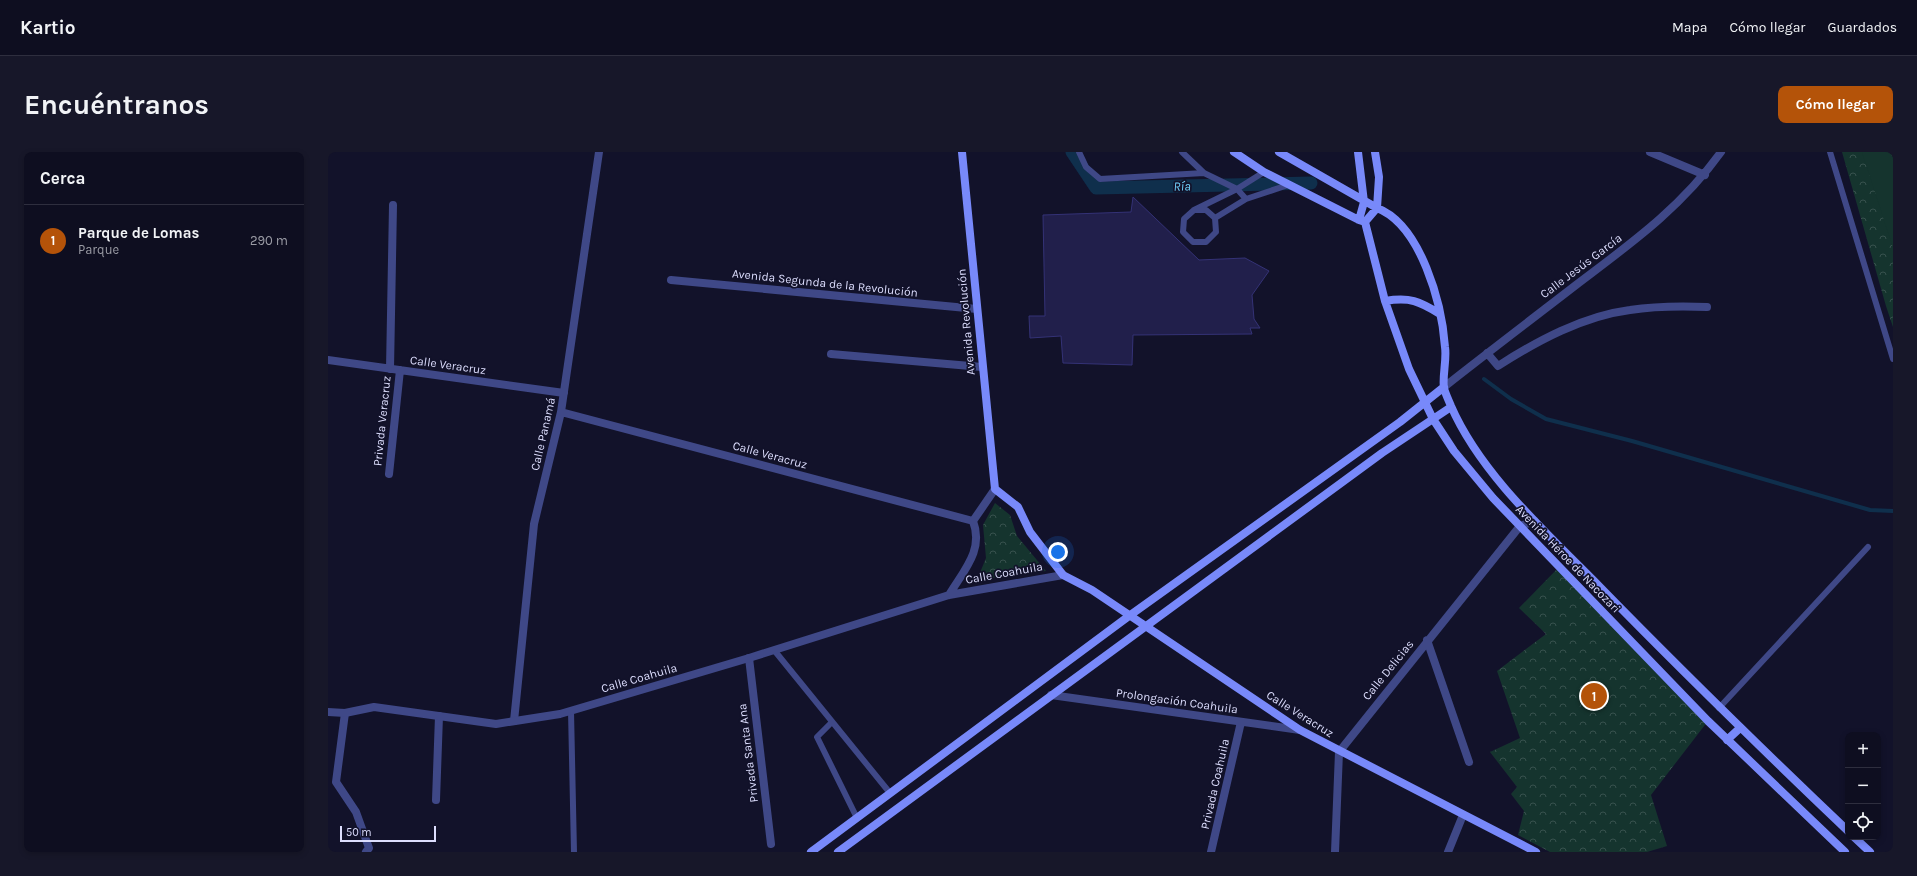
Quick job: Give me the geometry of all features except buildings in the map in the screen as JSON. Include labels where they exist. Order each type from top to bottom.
[{"type":"main road","name":"Avenida Revolución","points":[[962,152],[995,489]]},
{"type":"main road","points":[[1234,152],[1264,172],[1288,185],[1362,221],[1377,208],[1379,177],[1375,152]]},
{"type":"main road","points":[[1279,152],[1364,202]]},
{"type":"main road","name":"Avenida Héroe de Nacozari","points":[[1358,152],[1364,202],[1362,221],[1385,301],[1409,369],[1433,419],[1454,452],[1493,498],[1727,740],[1845,852]]},
{"type":"main road","name":"Avenida Héroe de Nacozari","points":[[1364,202],[1384,211],[1405,229],[1428,270],[1444,327],[1446,359],[1444,388],[1451,406],[1485,464],[1535,521],[1719,708],[1845,828]]},
{"type":"main road","points":[[1385,301],[1402,298],[1422,303],[1440,314]]},
{"type":"main road","points":[[811,852],[1129,616],[1444,388]]},
{"type":"main road","points":[[838,852],[1382,452],[1451,406]]},
{"type":"main road","points":[[995,489],[1018,507],[1030,532],[1064,575]]},
{"type":"main road","name":"Calle Veracruz","points":[[1064,575],[1092,590],[1300,730],[1339,752],[1536,852]]},
{"type":"main road","points":[[1727,740],[1740,728]]},
{"type":"main road","points":[[1857,840],[1870,852]]},
{"type":"street","name":"Calle Panamá","points":[[514,721],[534,524],[561,412],[599,152]]},
{"type":"street","points":[[1650,152],[1704,175]]},
{"type":"street","name":"Calle Jesús García","points":[[1444,388],[1487,353],[1628,246],[1680,201],[1704,175],[1721,152]]},
{"type":"street","points":[[390,369],[393,205]]},
{"type":"street","name":"Avenida Segunda de la Revolución","points":[[671,280],[977,310]]},
{"type":"street","points":[[1487,353],[1498,366],[1529,346],[1561,330],[1596,319],[1629,310],[1669,306],[1707,307]]},
{"type":"street","points":[[831,354],[982,367]]},
{"type":"street","name":"Calle Veracruz","points":[[328,360],[564,393]]},
{"type":"street","name":"Privada Veracruz","points":[[389,474],[400,370]]},
{"type":"street","name":"Calle Veracruz","points":[[561,412],[973,520]]},
{"type":"street","points":[[973,520],[995,489]]},
{"type":"street","name":"Calle Coahuila","points":[[949,595],[976,551],[976,530],[973,520]]},
{"type":"street","points":[[1520,526],[1535,521]]},
{"type":"street","name":"Calle Delicias","points":[[1339,752],[1427,640],[1520,526]]},
{"type":"street","name":"Calle Coahuila","points":[[328,712],[345,713],[374,707],[496,724],[571,711],[749,658],[949,595],[1064,575]]},
{"type":"street","points":[[1427,640],[1469,762]]},
{"type":"street","name":"Privada Santa Ana","points":[[749,658],[771,844]]},
{"type":"street","name":"Prolongación Coahuila","points":[[1051,694],[1300,730]]},
{"type":"street","points":[[345,713],[336,782],[356,812],[369,848],[366,852]]},
{"type":"street","points":[[436,800],[439,716]]},
{"type":"street","name":"Privada Coahuila","points":[[1211,852],[1241,722]]},
{"type":"street","points":[[1336,852],[1339,752]]},
{"type":"street","points":[[1448,852],[1463,815]]},
{"type":"lane","points":[[1079,152],[1086,167],[1100,179],[1204,173]]},
{"type":"lane","points":[[1182,152],[1204,173],[1236,189],[1246,199]]},
{"type":"lane","points":[[1830,152],[1893,359]]},
{"type":"lane","points":[[1194,210],[1206,210],[1215,218],[1216,232],[1206,242],[1193,242],[1183,232],[1184,219],[1194,210],[1236,189],[1264,172]]},
{"type":"lane","points":[[1215,218],[1246,199],[1288,185]]},
{"type":"lane","points":[[1719,708],[1868,547]]},
{"type":"lane","points":[[774,650],[890,794]]},
{"type":"lane","points":[[571,711],[574,852]]},
{"type":"lane","points":[[832,722],[817,737],[857,818]]},
{"type":"green space","points":[[1842,152],[1893,152],[1893,327],[1886,306]]},
{"type":"green space","points":[[1862,152],[1893,152],[1893,248]]},
{"type":"green space","points":[[995,503],[1010,515],[1017,536],[1046,571],[977,580],[986,558],[983,525]]},
{"type":"green space","points":[[1559,567],[1708,721],[1651,795],[1667,846],[1647,852],[1550,852],[1518,835],[1524,811],[1511,794],[1517,787],[1490,752],[1520,738],[1497,671],[1546,634],[1519,608]]},
{"type":"waterway","name":"Ría","points":[[1072,152],[1096,188],[1311,183]]},
{"type":"waterway","points":[[1484,379],[1511,399],[1546,419],[1632,441],[1870,510],[1893,511]]},
{"type":"place","name":"Parque de Lomas","points":[[1594,696]]}]
